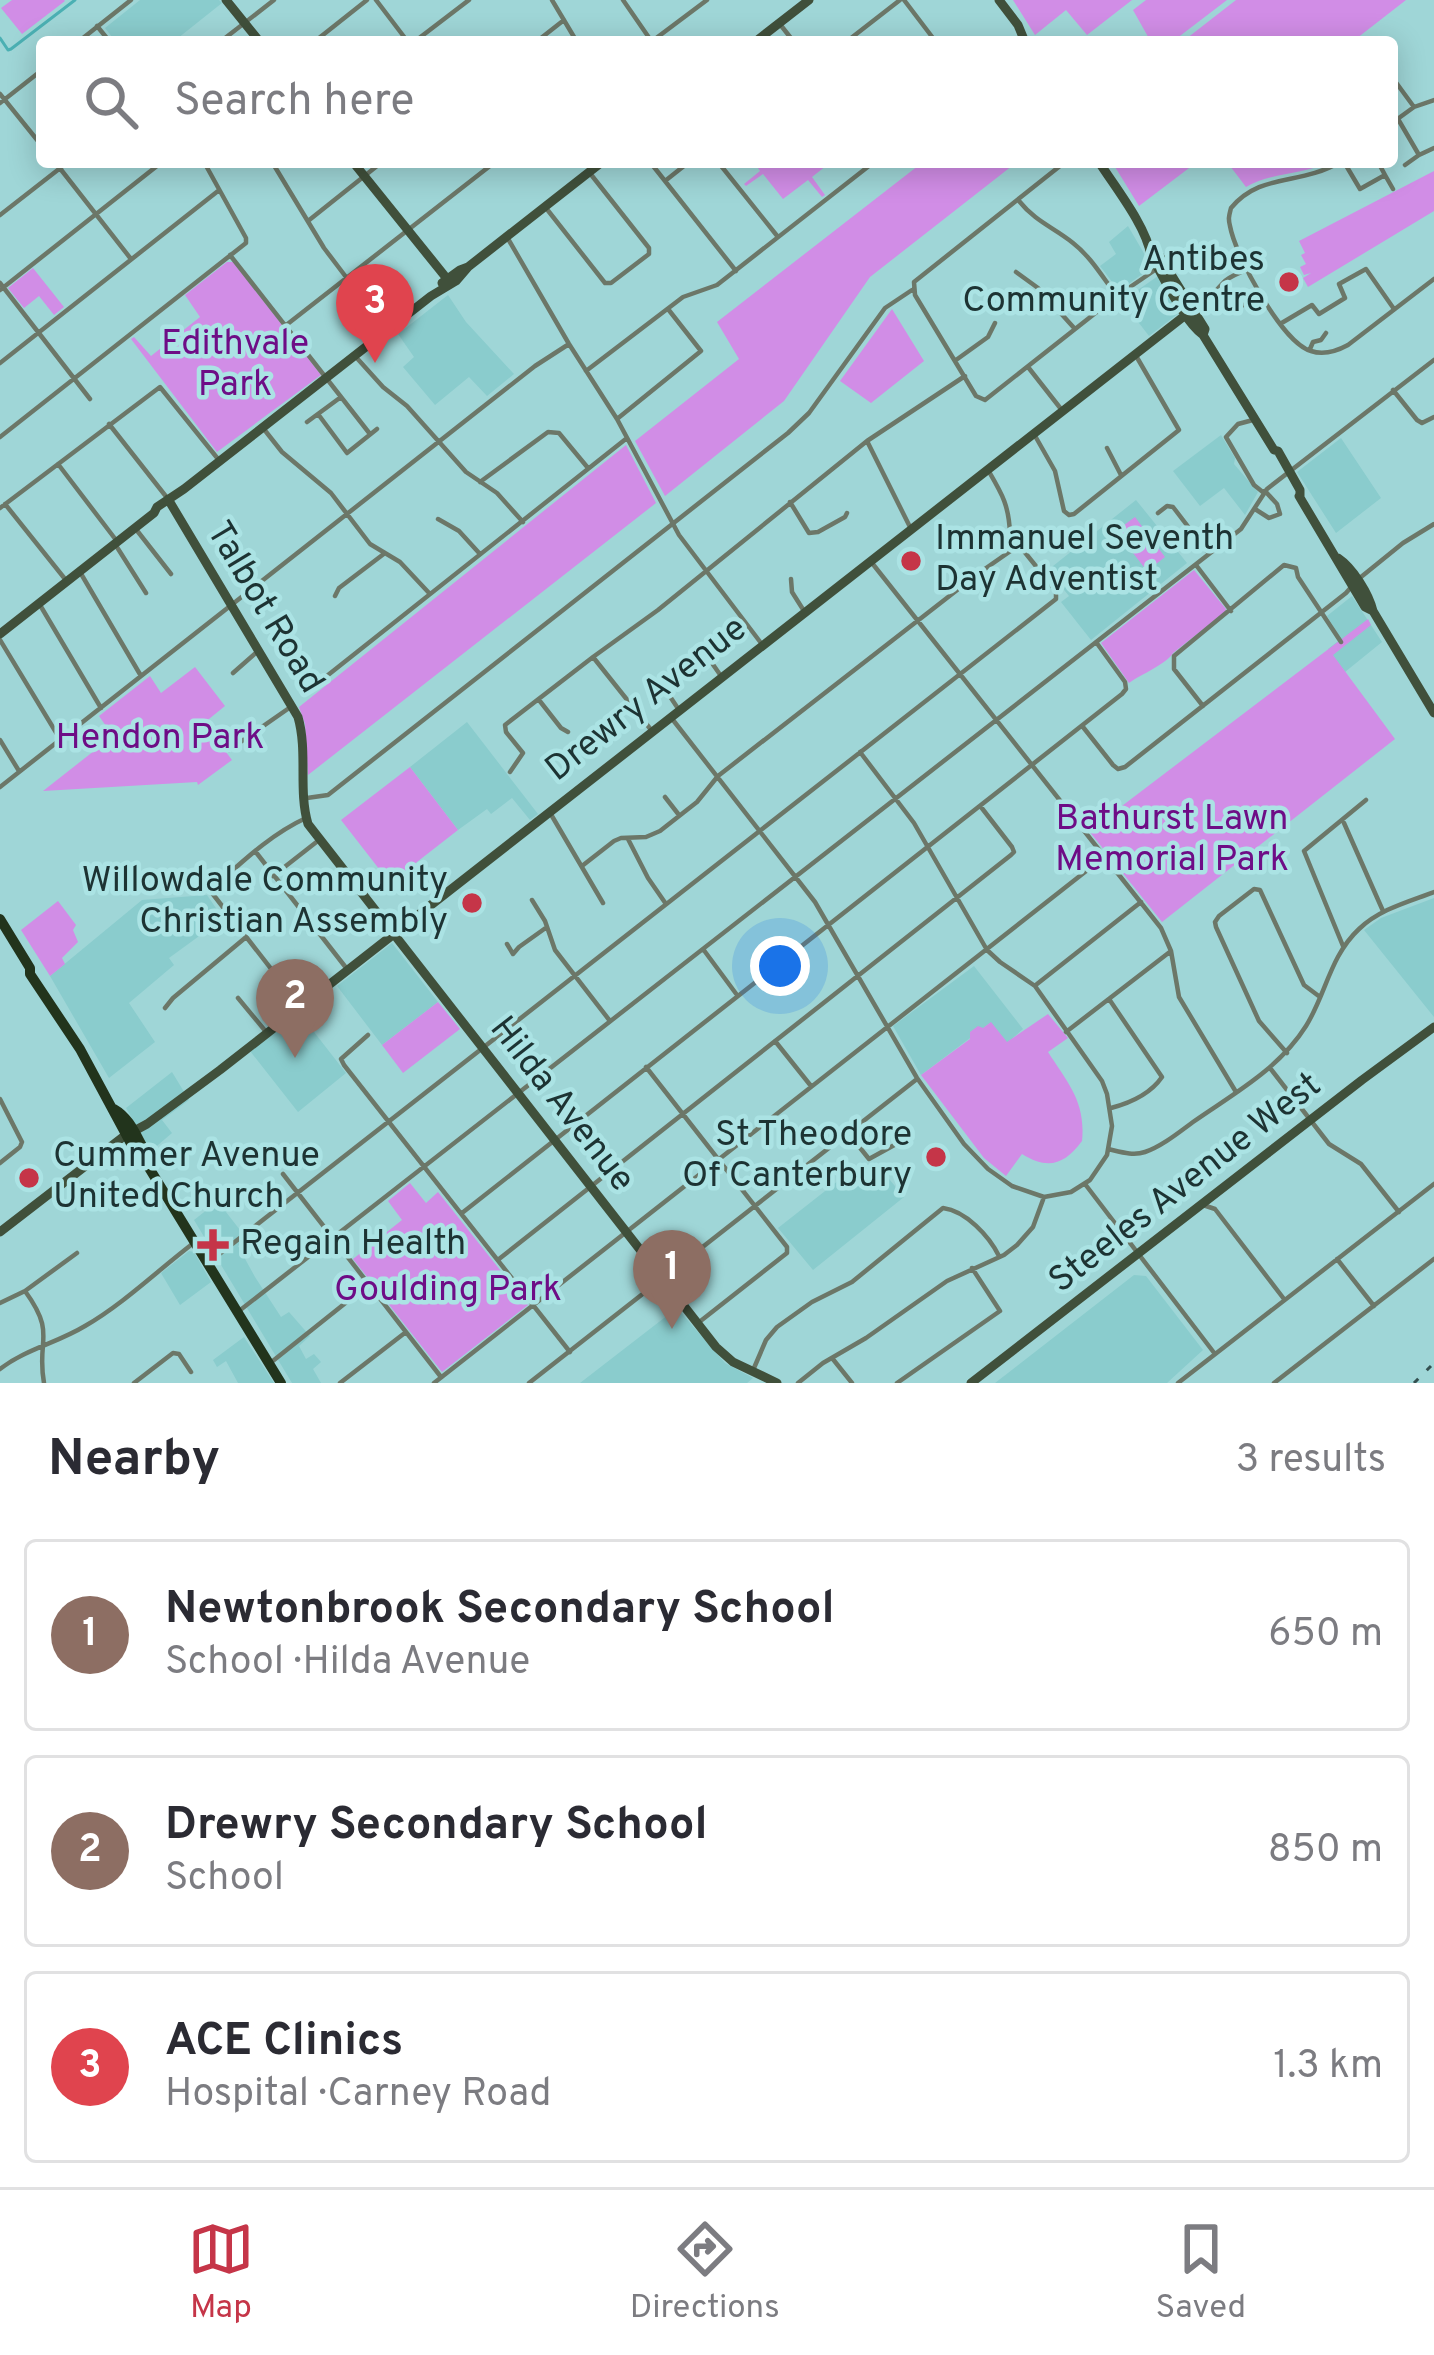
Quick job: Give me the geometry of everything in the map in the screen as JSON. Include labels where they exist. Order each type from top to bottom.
[{"type":"main road","points":[[0,919],[30,968],[37,970],[114,1109],[145,1151],[143,1158],[281,1383]]},
{"type":"street","points":[[86,36],[131,0]]},
{"type":"street","points":[[226,0],[255,36]]},
{"type":"street","points":[[228,36],[274,0]]},
{"type":"street","points":[[322,36],[367,0]]},
{"type":"street","points":[[376,0],[406,36]]},
{"type":"street","points":[[419,36],[469,0]]},
{"type":"street","points":[[552,0],[573,36]]},
{"type":"street","points":[[623,0],[648,36]]},
{"type":"street","points":[[660,36],[707,0]]},
{"type":"street","points":[[763,36],[809,0]]},
{"type":"street","points":[[854,36],[902,0],[931,36]]},
{"type":"street","points":[[999,0],[1023,36]]},
{"type":"street","points":[[544,36],[564,20]]},
{"type":"street","points":[[779,23],[789,36]]},
{"type":"street","points":[[98,26],[106,36]]},
{"type":"street","points":[[858,32],[861,36]]},
{"type":"street","points":[[36,74],[2,99],[36,139]]},
{"type":"street","points":[[1398,85],[1414,107]]},
{"type":"street","points":[[1398,119],[1434,100]]},
{"type":"street","points":[[1398,125],[1419,155]]},
{"type":"street","points":[[1405,165],[1434,148]]},
{"type":"street","points":[[0,215],[55,168]]},
{"type":"street","points":[[60,168],[130,260]]},
{"type":"street","points":[[91,399],[1,287],[154,168]]},
{"type":"street","points":[[0,437],[247,241],[207,168]]},
{"type":"street","points":[[276,168],[346,277]]},
{"type":"street","points":[[358,168],[449,282]]},
{"type":"street","points":[[308,221],[374,168]]},
{"type":"street","points":[[285,326],[487,168]]},
{"type":"street","points":[[60,739],[0,637],[157,507],[464,275],[468,267],[594,168]]},
{"type":"street","points":[[655,168],[736,271]]},
{"type":"street","points":[[665,181],[681,168]]},
{"type":"street","points":[[723,168],[778,237]]},
{"type":"street","points":[[586,371],[682,297],[717,285],[866,168]]},
{"type":"street","points":[[305,798],[328,794],[788,433],[809,413],[885,308],[1058,168]]},
{"type":"street","points":[[1103,168],[1157,252],[1197,332],[1278,451],[1339,566],[1365,607],[1373,611],[1434,713]]},
{"type":"street","points":[[1329,168],[1311,176],[1261,184],[1235,203],[1229,223],[1262,297],[1296,343],[1310,351],[1341,349],[1434,279]]},
{"type":"street","points":[[1346,168],[1367,202]]},
{"type":"street","points":[[1381,168],[1394,189]]},
{"type":"street","points":[[545,207],[605,283],[611,284],[649,254],[589,172]]},
{"type":"street","points":[[1360,189],[1385,175]]},
{"type":"street","points":[[0,362],[218,191]]},
{"type":"street","points":[[1018,200],[1034,219],[1088,257],[1117,296]]},
{"type":"street","points":[[507,237],[617,419],[679,535],[762,645]]},
{"type":"street","points":[[230,255],[370,434]]},
{"type":"street","points":[[912,290],[976,396],[985,400],[1162,266]]},
{"type":"street","points":[[1189,312],[1248,269]]},
{"type":"street","points":[[1280,324],[1312,305],[1318,314],[1345,298],[1340,284],[1366,269],[1394,309]]},
{"type":"street","points":[[1016,272],[1055,304],[1075,329]]},
{"type":"street","points":[[1189,312],[1213,305],[1237,308],[1262,297]]},
{"type":"street","points":[[617,419],[701,352],[668,308]]},
{"type":"street","name":"Drewry Avenue","points":[[0,1232],[267,1033],[1189,312]]},
{"type":"street","points":[[955,360],[988,337],[994,323]]},
{"type":"street","points":[[1310,351],[1313,342],[1326,333]]},
{"type":"street","points":[[0,787],[569,344]]},
{"type":"street","points":[[1034,434],[1055,471],[1064,511],[1076,513],[1178,430],[1135,353]]},
{"type":"street","points":[[355,356],[466,472],[497,494],[523,522]]},
{"type":"street","points":[[237,1312],[1196,565],[1241,529],[1264,492],[1434,360]]},
{"type":"street","points":[[1028,367],[1062,410]]},
{"type":"street","points":[[510,772],[523,753],[506,732],[506,725],[867,441],[964,376]]},
{"type":"street","points":[[67,581],[2,506],[160,386],[220,462]]},
{"type":"street","points":[[1393,390],[1417,420],[1422,423],[1434,417]]},
{"type":"street","points":[[308,422],[341,397]]},
{"type":"street","points":[[317,414],[344,455],[377,429]]},
{"type":"street","points":[[1255,420],[1238,424],[1226,436],[1254,485],[1277,504],[1279,516],[1269,518],[1255,508]]},
{"type":"street","name":"Talbot Road","points":[[109,424],[169,501],[298,717],[306,818],[319,840]]},
{"type":"street","points":[[263,428],[283,454],[331,493],[370,544],[400,562],[430,594]]},
{"type":"street","points":[[480,482],[548,432],[559,434],[589,468]]},
{"type":"street","points":[[323,679],[627,438]]},
{"type":"street","points":[[867,441],[911,528]]},
{"type":"street","points":[[1107,448],[1122,476]]},
{"type":"street","points":[[58,464],[146,593]]},
{"type":"street","points":[[208,1263],[1057,596],[1010,534],[1005,499],[988,470]]},
{"type":"street","points":[[790,502],[808,533],[847,514]]},
{"type":"street","points":[[1158,513],[1167,506],[1173,508],[1209,554]]},
{"type":"street","points":[[438,519],[459,531],[480,554]]},
{"type":"street","points":[[1082,726],[1118,769],[1125,767],[1403,543],[1434,524]]},
{"type":"street","points":[[135,528],[171,574]]},
{"type":"street","points":[[581,866],[614,841],[653,835],[700,799],[718,776],[1019,545]]},
{"type":"street","points":[[335,596],[385,553]]},
{"type":"street","points":[[870,561],[1161,928],[1171,951],[1178,998],[1236,1093]]},
{"type":"street","points":[[1196,565],[1231,611]]},
{"type":"street","points":[[1202,706],[1174,669],[1173,659],[1284,565],[1296,568],[1341,642]]},
{"type":"street","points":[[80,572],[142,676]]},
{"type":"street","points":[[790,579],[804,611]]},
{"type":"street","points":[[39,604],[101,708]]},
{"type":"street","points":[[462,1214],[1126,688],[1096,643]]},
{"type":"street","points":[[700,646],[721,676]]},
{"type":"street","points":[[233,674],[259,650]]},
{"type":"street","points":[[593,657],[652,731]]},
{"type":"street","points":[[659,680],[675,713],[718,776],[828,924],[917,1078],[964,1144],[1012,1186],[1044,1197],[1085,1184],[1102,1166],[1112,1126],[1102,1081],[1036,986],[987,950],[928,847],[860,752]]},
{"type":"street","points":[[539,700],[568,732]]},
{"type":"street","points":[[229,750],[292,706]]},
{"type":"street","points":[[0,740],[20,772]]},
{"type":"street","points":[[665,797],[680,815]]},
{"type":"street","points":[[1343,946],[1304,856],[1306,848],[1366,800]]},
{"type":"street","points":[[499,1259],[1014,852],[981,807]]},
{"type":"street","points":[[549,811],[603,903]]},
{"type":"street","points":[[300,1007],[212,892],[254,851],[306,818]]},
{"type":"street","points":[[1343,821],[1383,911]]},
{"type":"street","points":[[628,839],[666,904]]},
{"type":"street","points":[[273,876],[319,840]]},
{"type":"street","name":"Hilda Avenue","points":[[319,840],[720,1352],[777,1383]]},
{"type":"street","points":[[254,851],[346,969]]},
{"type":"street","points":[[434,1383],[1104,857]]},
{"type":"street","points":[[1287,1053],[1255,1012],[1216,927],[1219,916],[1254,889],[1260,890],[1304,985],[1320,997]]},
{"type":"street","points":[[1108,1150],[1135,1154],[1157,1147],[1270,1068],[1307,1024],[1343,946],[1383,911],[1434,892]]},
{"type":"street","points":[[532,900],[553,947],[610,1021]]},
{"type":"street","points":[[1036,986],[1141,902]]},
{"type":"street","points":[[506,944],[513,953],[547,927]]},
{"type":"street","points":[[165,1008],[245,938]]},
{"type":"street","points":[[703,949],[737,995]]},
{"type":"street","points":[[1066,1032],[1171,951]]},
{"type":"street","points":[[238,998],[267,1033]]},
{"type":"street","points":[[1109,999],[1162,1077],[1130,1102],[1109,1108]]},
{"type":"street","name":"Steeles Avenue West","points":[[971,1383],[1138,1254],[1209,1207],[1220,1192],[1310,1120],[1434,1027]]},
{"type":"street","points":[[368,1035],[341,1059],[570,1352]]},
{"type":"street","points":[[775,1042],[811,1086]]},
{"type":"street","points":[[646,1066],[787,1247],[787,1253],[697,1324]]},
{"type":"street","points":[[1270,1068],[1333,1148],[1361,1164],[1399,1211]]},
{"type":"street","points":[[530,1383],[917,1078]]},
{"type":"street","points":[[0,1100],[22,1142],[0,1163]]},
{"type":"street","points":[[849,1134],[869,1159],[898,1143]]},
{"type":"street","points":[[283,1174],[441,1377]]},
{"type":"street","points":[[1085,1184],[1215,1354]]},
{"type":"street","points":[[1178,1383],[1434,1184]]},
{"type":"street","points":[[798,1383],[947,1281],[1024,1240],[1044,1197]]},
{"type":"street","points":[[1209,1207],[1285,1300]]},
{"type":"street","points":[[753,1370],[777,1328],[863,1274],[943,1208],[953,1208],[979,1229],[999,1256]]},
{"type":"street","points":[[0,1369],[94,1321],[196,1242]]},
{"type":"street","points":[[0,1303],[77,1253]]},
{"type":"street","points":[[1337,1259],[1373,1306]]},
{"type":"street","points":[[1274,1383],[1434,1259]]},
{"type":"street","points":[[897,1383],[1000,1310],[972,1268]]},
{"type":"street","points":[[269,1364],[369,1285]]},
{"type":"street","points":[[25,1291],[44,1325],[44,1383]]},
{"type":"street","points":[[340,1383],[406,1332]]},
{"type":"street","points":[[134,1383],[173,1353],[181,1356],[191,1372]]},
{"type":"street","points":[[832,1358],[852,1383]]},
{"type":"shaded area","points":[[140,0],[222,3],[181,36],[111,36],[105,28]]},
{"type":"shaded area","points":[[1128,226],[1152,267],[1119,291],[1100,266],[1116,254],[1109,242]]},
{"type":"shaded area","points":[[1158,276],[1179,313],[1149,336],[1122,301]]},
{"type":"shaded area","points":[[448,295],[514,374],[487,396],[469,377],[435,405],[403,367],[414,357],[398,334]]},
{"type":"shaded area","points":[[1221,435],[1234,464],[1258,492],[1245,515],[1224,488],[1200,506],[1173,471]]},
{"type":"shaded area","points":[[1341,438],[1381,498],[1336,533],[1297,472]]},
{"type":"shaded area","points":[[1136,500],[1187,563],[1091,640],[1061,602],[1069,596],[1048,570]]},
{"type":"shaded area","points":[[1352,596],[1382,642],[1345,672],[1328,649],[1341,639],[1327,616]]},
{"type":"shaded area","points":[[467,722],[538,814],[530,820],[512,798],[458,830],[410,767]]},
{"type":"shaded area","points":[[207,895],[220,914],[169,958],[174,965],[129,1003],[155,1042],[109,1078],[50,976],[142,900]]},
{"type":"shaded area","points":[[1434,898],[1434,1017],[1364,930],[1381,918]]},
{"type":"shaded area","points":[[392,943],[438,1002],[382,1045],[337,986]]},
{"type":"shaded area","points":[[974,966],[1023,1029],[1007,1043],[990,1023],[921,1075],[893,1026]]},
{"type":"shaded area","points":[[300,1014],[346,1073],[298,1112],[250,1051]]},
{"type":"shaded area","points":[[172,1072],[189,1100],[162,1120],[172,1133],[151,1151],[126,1108]]},
{"type":"shaded area","points":[[862,1162],[875,1162],[904,1197],[813,1270],[778,1228]]},
{"type":"shaded area","points":[[222,1198],[231,1208],[226,1212],[247,1239],[238,1246],[255,1277],[281,1317],[289,1312],[310,1336],[299,1346],[306,1359],[314,1354],[321,1362],[313,1369],[321,1383],[292,1383],[194,1220]]},
{"type":"shaded area","points":[[189,1251],[211,1282],[180,1305],[161,1273]]},
{"type":"shaded area","points":[[1134,1275],[1146,1276],[1203,1350],[1167,1383],[995,1383]]},
{"type":"shaded area","points":[[677,1308],[725,1363],[753,1378],[747,1383],[580,1383]]},
{"type":"shaded area","points":[[244,1337],[274,1383],[238,1383],[226,1361],[217,1367],[213,1360]]},
{"type":"green space","points":[[12,0],[65,1],[22,34],[1,8]]},
{"type":"green space","points":[[1013,0],[1132,0],[1087,35],[1066,10],[1035,35]]},
{"type":"green space","points":[[1146,0],[1227,0],[1180,36],[1148,36],[1133,10]]},
{"type":"green space","points":[[1236,0],[1406,0],[1360,36],[1190,36]]},
{"type":"green space","points":[[758,168],[823,168],[812,177],[825,195],[808,180],[783,199],[763,174],[744,184]]},
{"type":"green space","points":[[915,168],[1009,168],[870,277],[784,401],[665,496],[635,441],[739,359],[717,322]]},
{"type":"green space","points":[[1116,168],[1189,168],[1139,206]]},
{"type":"green space","points":[[1232,168],[1312,168],[1266,179],[1246,187]]},
{"type":"green space","points":[[1434,171],[1434,211],[1308,287],[1303,278],[1311,273],[1304,275],[1300,267],[1306,264],[1299,241]]},
{"type":"green space","name":"Edithvale Park","points":[[233,262],[321,375],[217,452],[131,339],[151,356],[200,317],[185,295]]},
{"type":"green space","points":[[33,268],[64,307],[54,315],[39,296],[24,308],[8,288]]},
{"type":"green space","points":[[892,309],[924,361],[871,403],[840,381]]},
{"type":"green space","points":[[626,445],[656,503],[308,775],[305,724],[299,707]]},
{"type":"green space","points":[[1135,517],[1165,557],[1147,571],[1116,531]]},
{"type":"green space","points":[[1194,570],[1225,612],[1166,661],[1129,683],[1101,643]]},
{"type":"green space","name":"Bathurst Lawn Memorial Park","points":[[1368,619],[1371,625],[1333,655],[1395,739],[1162,922],[1089,831]]},
{"type":"green space","name":"Hendon Park","points":[[195,667],[225,706],[204,723],[232,760],[198,785],[43,791],[113,736],[99,716],[150,676],[161,693]]},
{"type":"green space","points":[[410,767],[458,830],[390,883],[341,820]]},
{"type":"green space","points":[[58,901],[76,925],[78,942],[62,958],[65,964],[50,976],[21,930]]},
{"type":"green space","points":[[438,1002],[460,1029],[403,1073],[382,1045]]},
{"type":"green space","points":[[1048,1014],[1068,1038],[1048,1052],[1078,1104],[1082,1141],[1055,1162],[1022,1154],[1006,1176],[984,1158],[921,1075],[970,1039],[970,1032],[978,1026],[991,1022],[1007,1042]]},
{"type":"green space","name":"Goulding Park","points":[[410,1183],[426,1203],[438,1192],[528,1305],[442,1372],[353,1259],[402,1220],[388,1201]]},
{"type":"waterway","points":[[0,38],[11,49],[75,0]]},
{"type":"railway","points":[[1414,1383],[1434,1363]]},
{"type":"place","name":"Antibes Community Centre","points":[[1289,282]]},
{"type":"place","name":"ACE Clinics","points":[[375,363]]},
{"type":"place","name":"Immanuel Seventh Day Adventist","points":[[911,561]]},
{"type":"place","name":"Willowdale Community Christian Assembly","points":[[472,903]]},
{"type":"place","name":"Drewry Secondary School","points":[[295,1058]]},
{"type":"place","name":"St Theodore Of Canterbury","points":[[936,1157]]},
{"type":"place","name":"Cummer Avenue United Church","points":[[29,1178]]},
{"type":"place","name":"Regain Health","points":[[213,1245]]},
{"type":"place","name":"Newtonbrook Secondary School","points":[[672,1329]]}]
